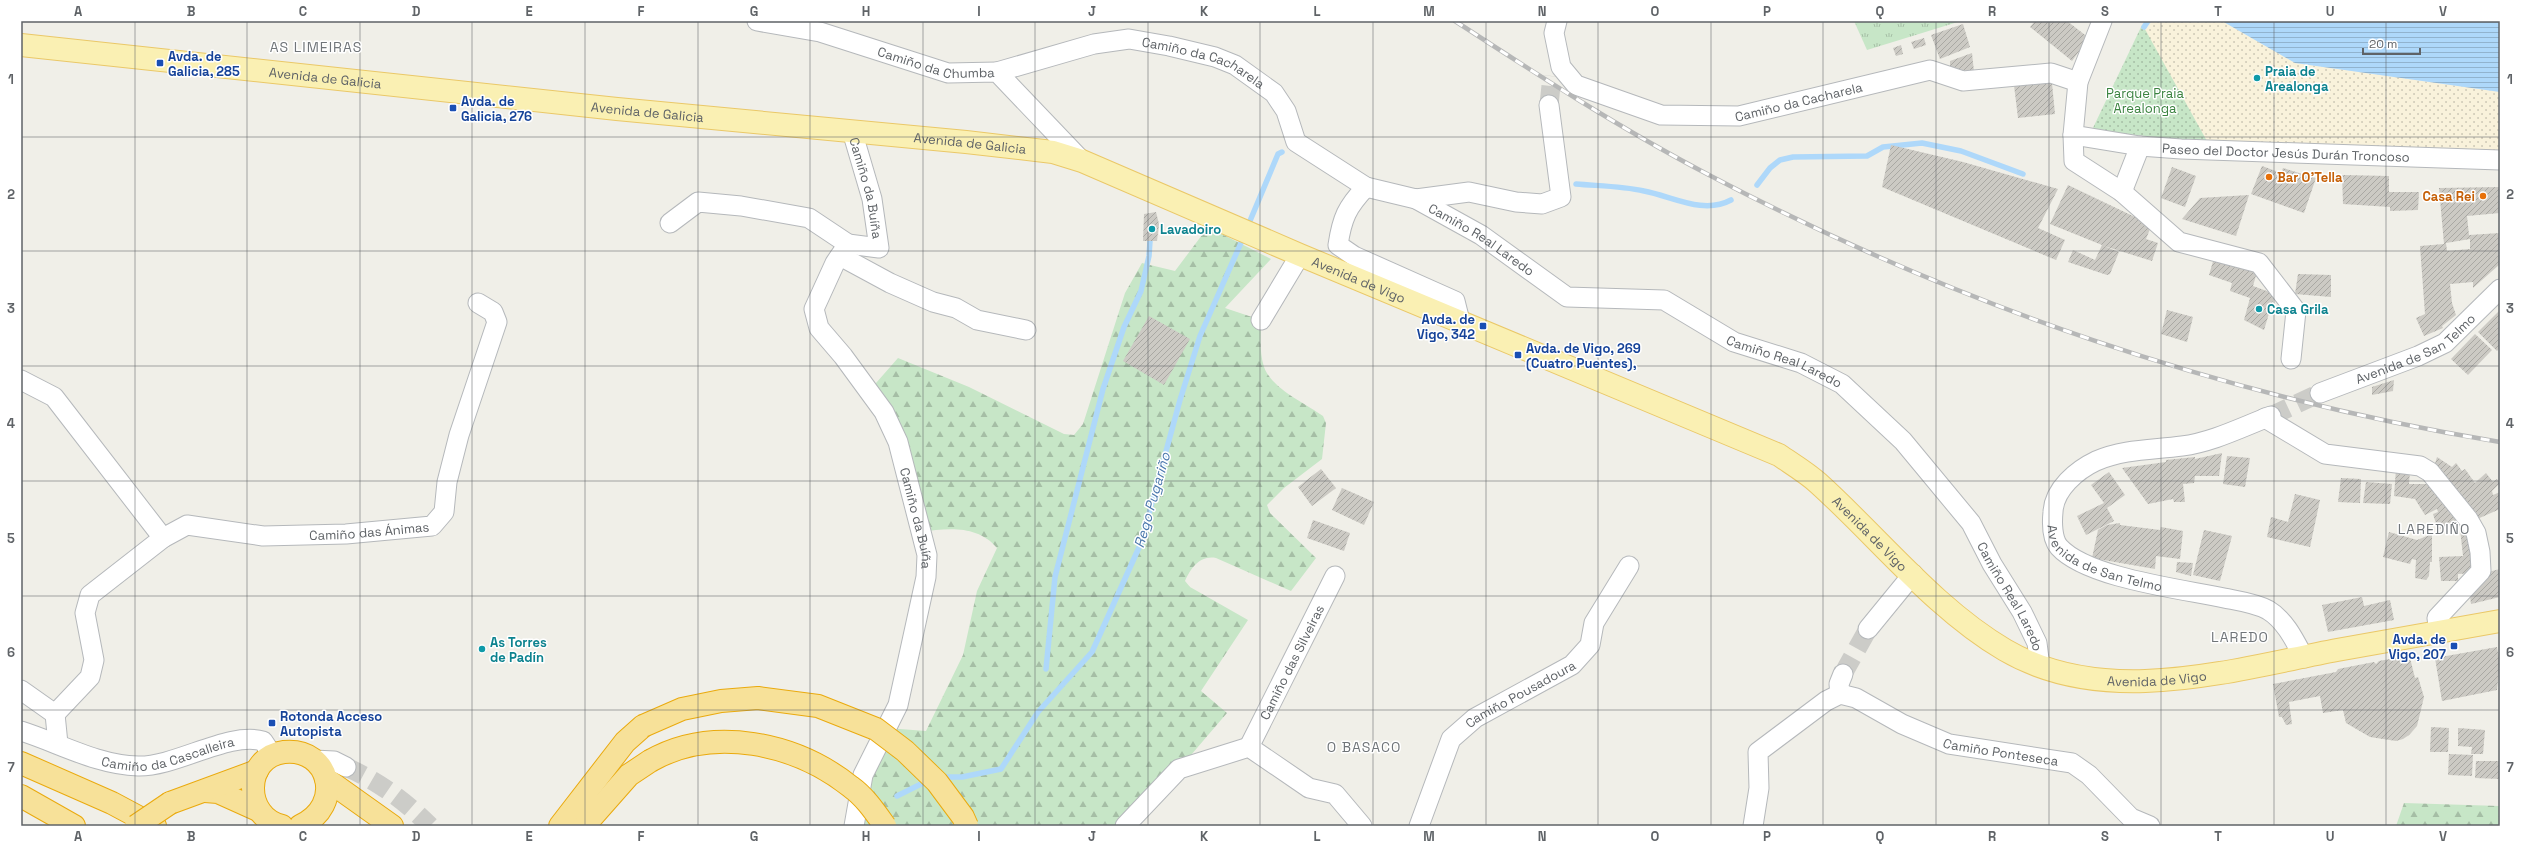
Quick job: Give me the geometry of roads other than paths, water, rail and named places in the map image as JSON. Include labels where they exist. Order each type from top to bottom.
[{"type":"highway","points":[[560,826],[625,742],[644,726],[682,709],[721,701],[758,698],[818,706],[876,730],[905,752],[936,782],[963,817],[967,826]]},
{"type":"highway","points":[[584,826],[629,775],[670,750],[704,742],[763,745],[817,764],[852,787],[873,809],[885,826]]},
{"type":"highway","points":[[136,826],[170,803],[257,771],[273,756],[295,752],[392,826]]},
{"type":"highway","points":[[21,763],[112,803],[155,826]]},
{"type":"highway","points":[[257,771],[252,791],[258,810],[266,819],[282,826]]},
{"type":"highway","points":[[300,826],[310,821],[319,813],[325,803],[328,791],[321,771]]},
{"type":"highway","points":[[205,791],[218,792],[258,810]]},
{"type":"highway","points":[[21,796],[74,826]]},
{"type":"main road","name":"Avenida de Galicia","points":[[21,45],[617,109],[852,131],[1046,152],[1082,161],[1258,237]]},
{"type":"main road","name":"Avenida de Vigo","points":[[1258,237],[1779,455],[1817,482],[1960,619],[2005,650],[2040,667],[2078,676],[2121,681],[2198,677],[2500,621]]},
{"type":"street","name":"Camiño da Chumba","points":[[757,21],[820,32],[948,73],[997,72],[1082,161]]},
{"type":"street","points":[[2102,21],[2078,82],[2073,135],[2074,161],[2122,192],[2179,242],[2259,263],[2296,311],[2291,359]]},
{"type":"street","name":"Camiño da Cacharela","points":[[1555,27],[1561,67],[1576,85],[1661,115],[1739,116],[1930,70],[1963,81],[2051,73],[2078,82]]},
{"type":"street","name":"Camiño da Cacharela","points":[[1552,76],[1555,27]]},
{"type":"street","name":"Camiño da Cacharela","points":[[997,72],[1094,44],[1129,39],[1169,46],[1214,57],[1235,65],[1274,93],[1286,111],[1296,142],[1366,187],[1416,199],[1468,192],[1516,202],[1542,204],[1561,197],[1549,105]]},
{"type":"street","name":"Camiño da Buíña","points":[[852,131],[872,199],[879,248],[844,250],[814,308],[819,328],[843,356],[884,412],[898,442],[927,555],[926,577],[898,705],[863,775],[854,826]]},
{"type":"street","name":"Paseo del Doctor Jesús Durán Troncoso","points":[[2073,135],[2140,146],[2500,160]]},
{"type":"street","points":[[2122,192],[2140,146]]},
{"type":"street","points":[[1366,187],[1351,203],[1341,222],[1338,245],[1354,256],[1455,301],[1460,321]]},
{"type":"street","name":"Camiño Real Laredo","points":[[1416,199],[1481,235],[1567,297],[1664,300],[1734,342],[1800,363],[1842,384],[1903,441],[1971,523],[1992,564],[2022,612],[2037,643],[2040,667]]},
{"type":"street","points":[[670,223],[698,202],[741,206],[809,218],[844,250],[890,283],[933,302],[956,308],[977,320],[1026,330]]},
{"type":"street","points":[[1261,320],[1294,252]]},
{"type":"street","name":"Avenida de San Telmo","points":[[2320,393],[2418,356],[2445,343],[2500,289]]},
{"type":"street","name":"Camiño das Ánimas","points":[[55,714],[90,678],[94,660],[85,613],[90,595],[163,538],[187,525],[263,536],[346,534],[432,526],[444,512],[447,482],[459,435],[497,322],[493,312],[478,303]]},
{"type":"street","points":[[21,380],[54,397],[163,538]]},
{"type":"street","name":"Avenida de San Telmo","points":[[2304,658],[2279,618],[2268,610],[2244,602],[2105,573],[2080,563],[2058,546],[2052,526],[2053,507],[2058,494],[2068,481],[2081,470],[2095,461],[2119,452],[2183,446],[2215,437],[2268,417],[2325,454],[2420,466],[2435,477],[2476,533],[2480,552],[2481,571],[2437,618],[2439,632]]},
{"type":"street","name":"Camiño Pousadoura","points":[[1419,826],[1451,739],[1475,718],[1572,665],[1590,645],[1594,623],[1628,566]]},
{"type":"street","points":[[1868,629],[1913,574]]},
{"type":"street","name":"Camiño das Silveiras","points":[[1249,747],[1335,576]]},
{"type":"street","points":[[1753,826],[1759,788],[1758,752],[1826,701],[1840,694],[1839,684],[1843,674]]},
{"type":"street","points":[[21,690],[55,714],[58,744]]},
{"type":"street","name":"Camiño Ponteseca","points":[[1840,694],[1856,698],[1902,724],[1949,744],[2072,763],[2089,775],[2131,818],[2150,826]]},
{"type":"street","name":"Camiño da Cascalleira","points":[[21,731],[106,763],[139,766],[179,759],[245,739],[263,741],[273,756]]},
{"type":"street","points":[[1125,826],[1179,769],[1249,747],[1309,788],[1335,794],[1362,826]]},
{"type":"water","points":[[2222,21],[2500,21],[2500,92],[2295,63]]},
{"type":"waterway","name":"Rego Pugariño","points":[[2144,27],[2148,21]]},
{"type":"waterway","name":"Rego Pugariño","points":[[1757,185],[1770,168],[1780,160],[1793,157],[1867,156],[1883,147],[1922,143],[1961,151],[2023,174]]},
{"type":"waterway","name":"Rego Pugariño","points":[[1247,228],[1278,154],[1282,152]]},
{"type":"waterway","name":"Rego Pugariño","points":[[1576,184],[1636,189],[1699,205],[1710,206],[1731,200]]},
{"type":"waterway","name":"Rego Pugariño","points":[[941,777],[962,777],[1001,769],[1038,712],[1092,652],[1141,543],[1180,400],[1200,336],[1244,236]]},
{"type":"waterway","points":[[1046,669],[1055,577],[1103,389],[1124,327],[1141,291],[1149,256],[1150,241]]},
{"type":"waterway","name":"Rego Pugariño","points":[[897,796],[929,780]]},
{"type":"tunnel","points":[[1549,105],[1552,76]]},
{"type":"tunnel","points":[[2271,416],[2320,393]]},
{"type":"tunnel","points":[[1843,674],[1868,629]]},
{"type":"tunnel","points":[[346,767],[391,792],[430,826]]},
{"type":"railway","points":[[1455,21],[1612,120],[1709,175],[1803,222],[1898,265],[1995,305],[2094,340],[2194,372],[2295,400],[2397,423],[2500,442]]},
{"type":"place","name":"Avda. de Galicia, 285","points":[[160,63]]},
{"type":"place","name":"Praia de Arealonga","points":[[2257,78]]},
{"type":"place","name":"Avda. de Galicia, 276","points":[[453,108]]},
{"type":"place","name":"Bar O'Tella","points":[[2269,177]]},
{"type":"place","name":"Casa Rei","points":[[2483,196]]},
{"type":"place","name":"Lavadoiro","points":[[1152,229]]},
{"type":"place","name":"Casa Grila","points":[[2259,309]]},
{"type":"place","name":"Avda. de Vigo, 342","points":[[1483,326]]},
{"type":"place","name":"Avda. de Vigo, 269 (Cuatro Puentes),","points":[[1518,355]]},
{"type":"place","name":"Avda. de Vigo, 207","points":[[2454,646]]},
{"type":"place","name":"As Torres de Padín","points":[[482,649]]},
{"type":"place","name":"Rotonda Acceso Autopista","points":[[272,723]]},
{"type":"district","name":"AS LIMEIRAS","points":[[316,47]]},
{"type":"district","name":"LAREDIÑO","points":[[2434,529]]},
{"type":"district","name":"LAREDO","points":[[2240,637]]},
{"type":"district","name":"O BASACO","points":[[1364,747]]},
{"type":"park label","name":"Parque Praia Arealonga","points":[[2145,100]]}]
